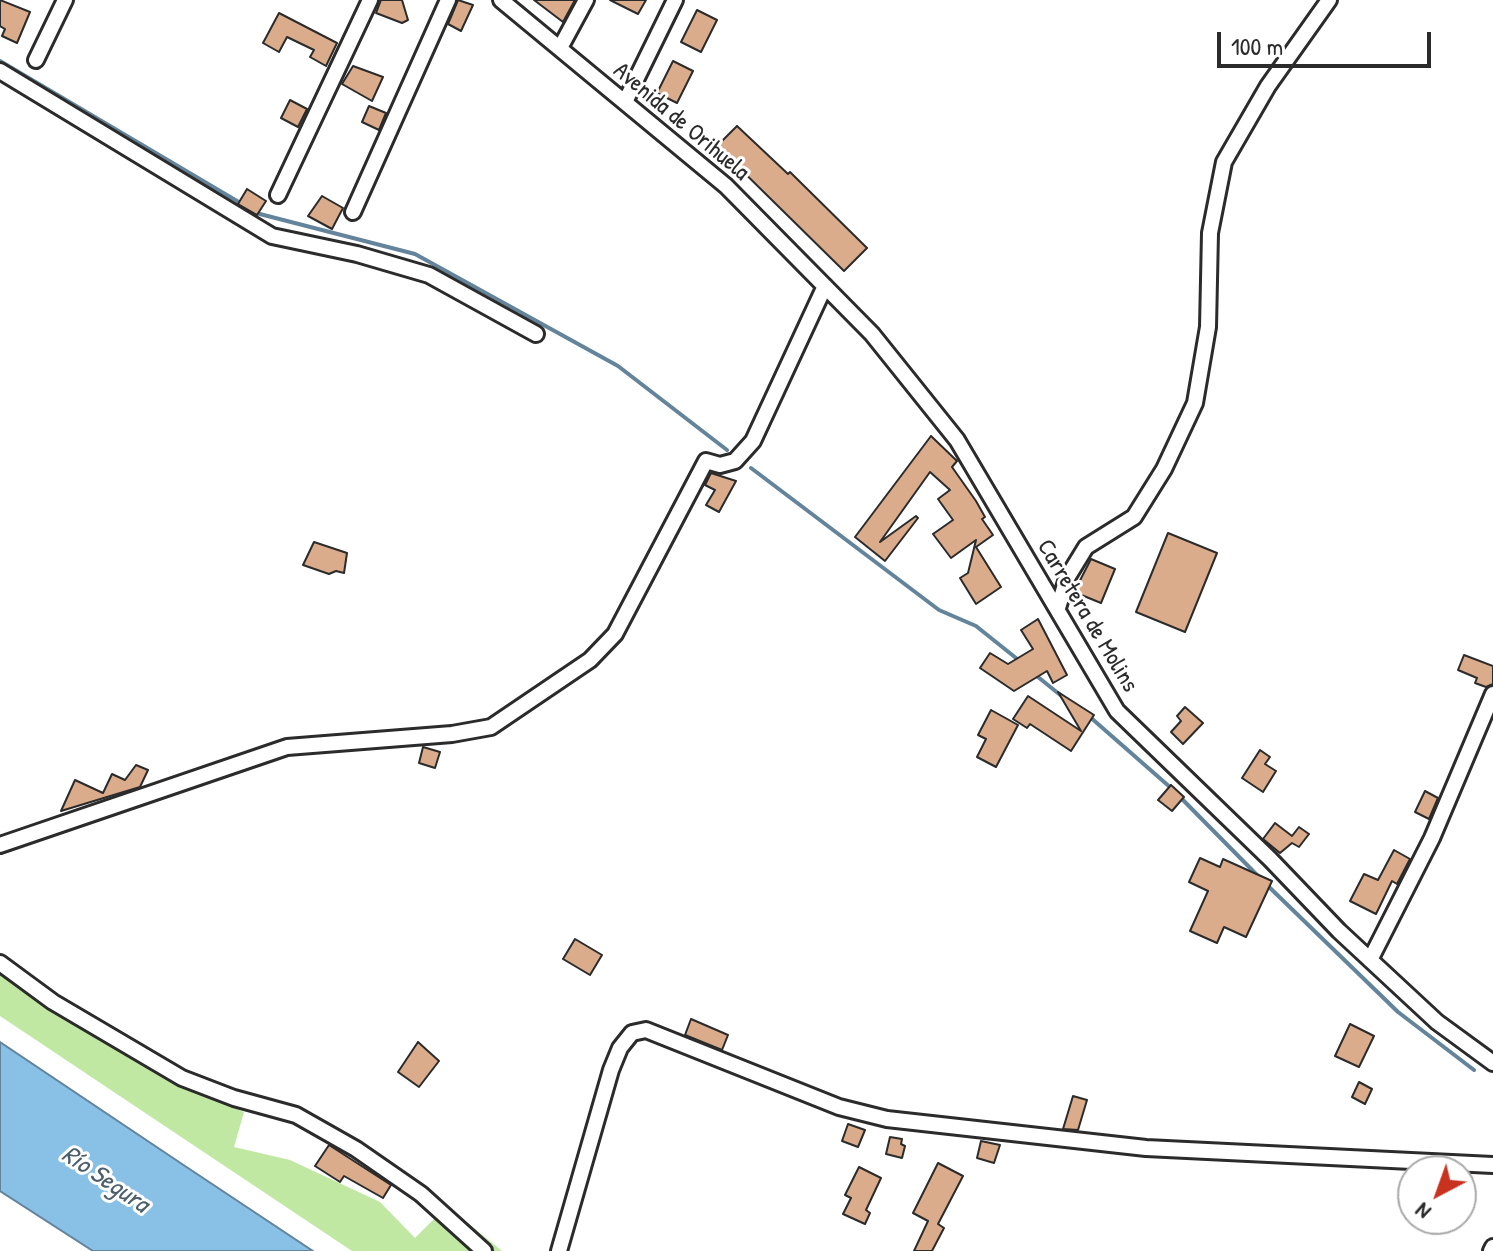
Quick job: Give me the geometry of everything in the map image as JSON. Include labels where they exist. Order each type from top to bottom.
[{"type":"street","points":[[36,60],[65,0]]},
{"type":"street","points":[[278,195],[370,0]]},
{"type":"street","points":[[353,212],[448,0]]},
{"type":"street","name":"Avenida de Orihuela","points":[[501,0],[726,186],[825,286]]},
{"type":"street","points":[[560,48],[586,0]]},
{"type":"street","points":[[625,102],[675,0]]},
{"type":"street","points":[[1058,608],[1067,578],[1086,547],[1134,517],[1164,469],[1195,403],[1208,327],[1210,233],[1224,162],[1268,86],[1329,0]]},
{"type":"street","points":[[0,71],[272,236],[357,254],[429,275],[536,334]]},
{"type":"street","points":[[0,845],[287,747],[452,734],[491,727],[590,660],[615,634],[706,461],[720,465],[735,461],[753,441],[825,286]]},
{"type":"street","name":"Carretera de Molins","points":[[825,286],[872,334],[957,440],[1117,711],[1370,960],[1437,1022],[1493,1063]]},
{"type":"street","points":[[1370,960],[1432,838],[1493,694]]},
{"type":"street","points":[[0,963],[53,1002],[182,1078],[234,1098],[296,1115],[356,1149],[421,1194],[484,1251]]},
{"type":"street","points":[[559,1251],[616,1059],[632,1033],[646,1030],[839,1107],[887,1119],[1146,1148],[1493,1165]]},
{"type":"green space","points":[[0,970],[61,1016],[216,1101],[244,1112],[234,1147],[290,1160],[380,1202],[415,1238],[447,1206],[502,1251],[352,1251],[0,1016]]},
{"type":"water","name":"Río Segura","points":[[0,1042],[313,1251],[93,1251],[0,1191]]},
{"type":"building","points":[[0,0],[30,12],[17,43],[2,36],[5,29],[0,26]]},
{"type":"building","points":[[381,0],[402,0],[408,20],[402,23],[376,13]]},
{"type":"building","points":[[458,0],[473,5],[461,31],[448,24]]},
{"type":"building","points":[[534,0],[575,0],[563,22]]},
{"type":"building","points":[[610,0],[646,0],[638,14]]},
{"type":"building","points":[[697,10],[717,20],[701,52],[681,42]]},
{"type":"building","points":[[279,13],[337,43],[326,66],[310,57],[314,50],[287,37],[279,52],[263,43]]},
{"type":"building","points":[[673,61],[693,71],[677,103],[657,93]]},
{"type":"building","points":[[353,66],[383,77],[372,101],[342,84]]},
{"type":"building","points":[[290,100],[307,109],[298,127],[281,118]]},
{"type":"building","points":[[369,106],[386,113],[379,130],[362,122]]},
{"type":"building","points":[[737,126],[788,174],[790,172],[867,248],[844,271],[717,146]]},
{"type":"building","points":[[247,189],[266,201],[257,215],[238,204]]},
{"type":"building","points":[[322,196],[343,208],[332,229],[308,216]]},
{"type":"building","points":[[931,436],[957,461],[952,467],[976,501],[985,517],[982,519],[993,535],[976,547],[1001,587],[976,604],[960,578],[968,573],[976,540],[951,558],[933,534],[953,520],[938,499],[950,490],[930,472],[880,542],[916,516],[918,518],[885,561],[855,537]]},
{"type":"building","points":[[711,473],[736,481],[719,512],[706,505],[715,490],[705,485]]},
{"type":"building","points":[[1168,533],[1217,553],[1185,632],[1136,612]]},
{"type":"building","points":[[314,542],[347,553],[344,573],[336,571],[329,574],[303,565]]},
{"type":"building","points":[[1091,559],[1115,569],[1101,603],[1074,592]]},
{"type":"building","points":[[1038,619],[1067,675],[1053,683],[1047,671],[1014,691],[980,668],[990,653],[1008,664],[1033,649],[1021,630]]},
{"type":"building","points":[[1464,655],[1493,666],[1493,684],[1486,687],[1475,683],[1477,678],[1458,670]]},
{"type":"building","points":[[1058,692],[1094,715],[1071,751],[1030,724],[1027,728],[1013,719],[1028,696],[1081,731]]},
{"type":"building","points":[[1185,707],[1203,723],[1183,744],[1171,732],[1181,721],[1177,716]]},
{"type":"building","points":[[991,710],[1018,725],[996,767],[977,757],[986,739],[978,735]]},
{"type":"building","points":[[423,747],[440,752],[435,768],[419,763]]},
{"type":"building","points":[[1260,750],[1270,757],[1265,764],[1276,771],[1263,792],[1242,778]]},
{"type":"building","points":[[136,765],[148,770],[140,787],[61,811],[75,780],[103,793],[112,774],[125,780]]},
{"type":"building","points":[[1171,785],[1184,797],[1172,811],[1158,800]]},
{"type":"building","points":[[1425,791],[1438,798],[1429,819],[1415,812]]},
{"type":"building","points":[[1275,823],[1292,836],[1299,827],[1309,834],[1299,847],[1292,843],[1280,853],[1263,839]]},
{"type":"building","points":[[1394,850],[1410,859],[1397,884],[1392,881],[1376,914],[1350,901],[1364,874],[1378,880]]},
{"type":"building","points":[[1200,858],[1220,867],[1223,859],[1272,881],[1246,937],[1224,927],[1217,943],[1190,931],[1208,891],[1189,882]]},
{"type":"building","points":[[575,939],[602,955],[590,975],[563,959]]},
{"type":"building","points":[[691,1019],[728,1035],[722,1050],[685,1035]]},
{"type":"building","points":[[1350,1024],[1374,1036],[1359,1067],[1335,1056]]},
{"type":"building","points":[[418,1042],[439,1061],[419,1087],[398,1072]]},
{"type":"building","points":[[1359,1082],[1372,1089],[1365,1104],[1352,1097]]},
{"type":"building","points":[[1073,1096],[1087,1100],[1078,1130],[1063,1129]]},
{"type":"building","points":[[848,1124],[865,1130],[858,1147],[842,1141]]},
{"type":"building","points":[[890,1137],[902,1139],[901,1144],[905,1146],[902,1158],[886,1154]]},
{"type":"building","points":[[981,1141],[1000,1145],[994,1163],[977,1158]]},
{"type":"building","points":[[329,1145],[391,1185],[383,1198],[344,1176],[340,1182],[315,1166]]},
{"type":"building","points":[[938,1163],[963,1176],[938,1224],[944,1228],[932,1251],[914,1251],[928,1221],[913,1213]]},
{"type":"building","points":[[859,1167],[881,1178],[866,1210],[870,1213],[865,1224],[843,1214],[851,1198],[845,1195]]},
{"type":"waterway","points":[[0,61],[242,204]]},
{"type":"waterway","points":[[256,213],[415,254],[618,366],[727,450]]},
{"type":"waterway","points":[[751,468],[939,610],[976,626],[1021,662]]},
{"type":"waterway","points":[[1033,673],[1064,698]]},
{"type":"waterway","points":[[1090,717],[1171,788]]},
{"type":"waterway","points":[[1180,797],[1258,876]]},
{"type":"waterway","points":[[1267,885],[1398,1012],[1474,1070]]}]
